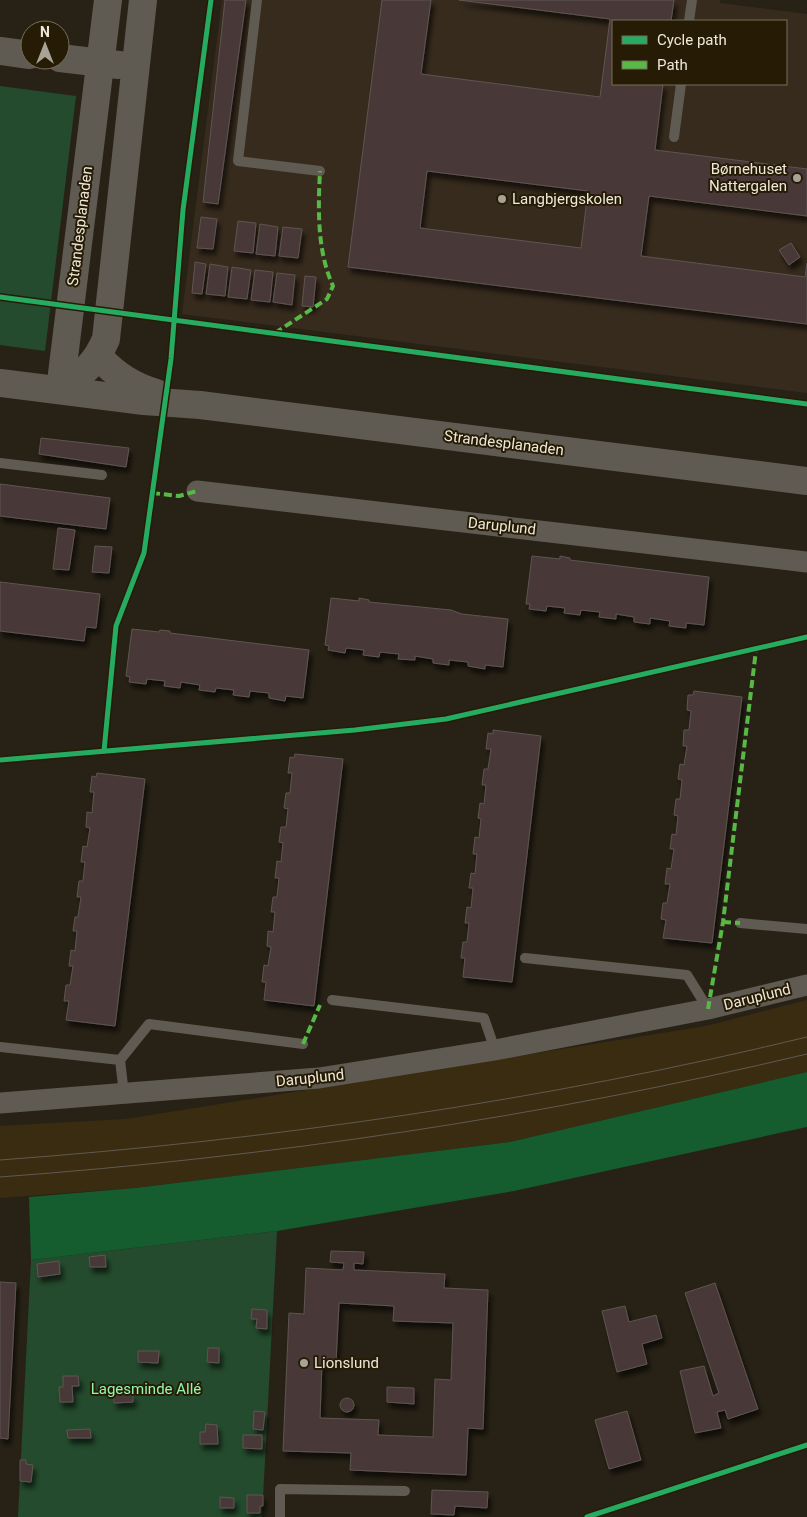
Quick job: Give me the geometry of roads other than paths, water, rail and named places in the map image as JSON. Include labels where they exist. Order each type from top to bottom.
[{"type":"street","name":"Strandesplanaden","points":[[60,390],[108,0]]},
{"type":"street","points":[[60,390],[82,374],[98,358],[106,339],[143,0]]},
{"type":"street","points":[[0,52],[20,54]]},
{"type":"street","points":[[70,59],[135,67]]},
{"type":"street","name":"Strandesplanaden","points":[[98,358],[118,376],[138,388],[200,405]]},
{"type":"street","name":"Strandesplanaden","points":[[0,383],[144,401],[200,405],[807,481]]},
{"type":"street","name":"Daruplund","points":[[197,491],[807,562]]},
{"type":"street","name":"Daruplund","points":[[0,1103],[319,1078],[495,1050],[708,1009],[807,985]]},
{"type":"lane","points":[[257,0],[238,161],[320,171]]},
{"type":"lane","points":[[689,20],[692,0]]},
{"type":"lane","points":[[674,137],[681,85]]},
{"type":"lane","points":[[0,463],[102,475]]},
{"type":"lane","points":[[740,923],[807,929]]},
{"type":"lane","name":"Daruplund","points":[[525,958],[687,975],[708,1009]]},
{"type":"lane","points":[[332,1000],[484,1018],[495,1050]]},
{"type":"lane","points":[[124,1094],[120,1060],[149,1024],[304,1044]]},
{"type":"lane","points":[[0,1048],[120,1060]]},
{"type":"lane","points":[[280,1517],[280,1489],[405,1491]]},
{"type":"tram line","points":[[0,1160],[102,1152],[203,1141],[406,1115],[608,1080],[708,1060],[807,1037]]},
{"type":"tram line","points":[[0,1177],[102,1169],[203,1158],[406,1132],[607,1097],[807,1054]]},
{"type":"place","name":"Børnehuset Nattergalen","points":[[797,178]]},
{"type":"place","name":"Langbjergskolen","points":[[502,199]]},
{"type":"place","name":"Lionslund","points":[[304,1363]]},
{"type":"park label","name":"Lagesminde Allé","points":[[146,1389]]}]
